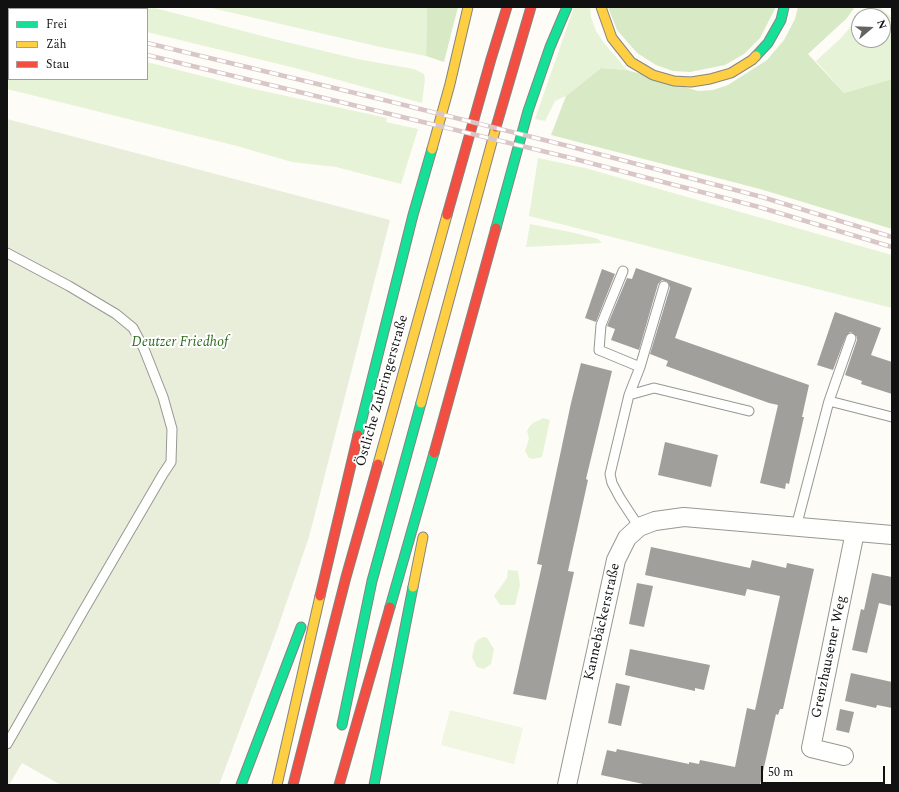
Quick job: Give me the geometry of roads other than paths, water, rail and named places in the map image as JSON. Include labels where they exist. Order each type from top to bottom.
[{"type":"highway","points":[[277,785],[343,497],[412,215],[450,84],[468,7]]},
{"type":"highway","name":"Östliche Zubringerstraße","points":[[293,785],[346,577],[491,59],[507,7]]},
{"type":"highway","points":[[340,732],[372,581],[509,79],[531,7]]},
{"type":"highway","points":[[339,785],[446,408],[528,111],[550,47],[567,7]]},
{"type":"highway","points":[[601,7],[612,38],[631,62],[653,75],[674,81],[691,82],[710,79],[731,73],[752,60],[768,43],[781,20],[784,7]]},
{"type":"highway","points":[[428,510],[446,408]]},
{"type":"highway","points":[[311,595],[343,497]]},
{"type":"highway","points":[[374,785],[425,525]]},
{"type":"highway","points":[[241,785],[294,648],[304,618]]},
{"type":"street","name":"Kannebäckerstraße","points":[[567,785],[616,560],[627,538],[639,527],[655,521],[684,517],[892,535]]},
{"type":"street","name":"Grenzhausener Weg","points":[[844,756],[811,748],[856,532]]},
{"type":"lane","points":[[7,253],[69,286],[116,314],[133,328],[144,349],[163,397],[172,429],[172,462],[163,474],[7,744]]},
{"type":"lane","points":[[623,272],[601,325],[599,350],[640,367]]},
{"type":"lane","points":[[639,527],[612,484],[610,474],[629,395],[640,367],[664,286]]},
{"type":"lane","points":[[796,527],[829,401],[851,338]]},
{"type":"lane","points":[[629,395],[654,388],[750,411]]},
{"type":"lane","points":[[829,401],[892,417]]},
{"type":"railway","points":[[148,43],[572,147],[762,197],[892,237]]},
{"type":"railway","points":[[148,55],[571,158],[759,207],[892,247]]},
{"type":"park label","name":"Deutzer Friedhof","points":[[180,343]]}]
